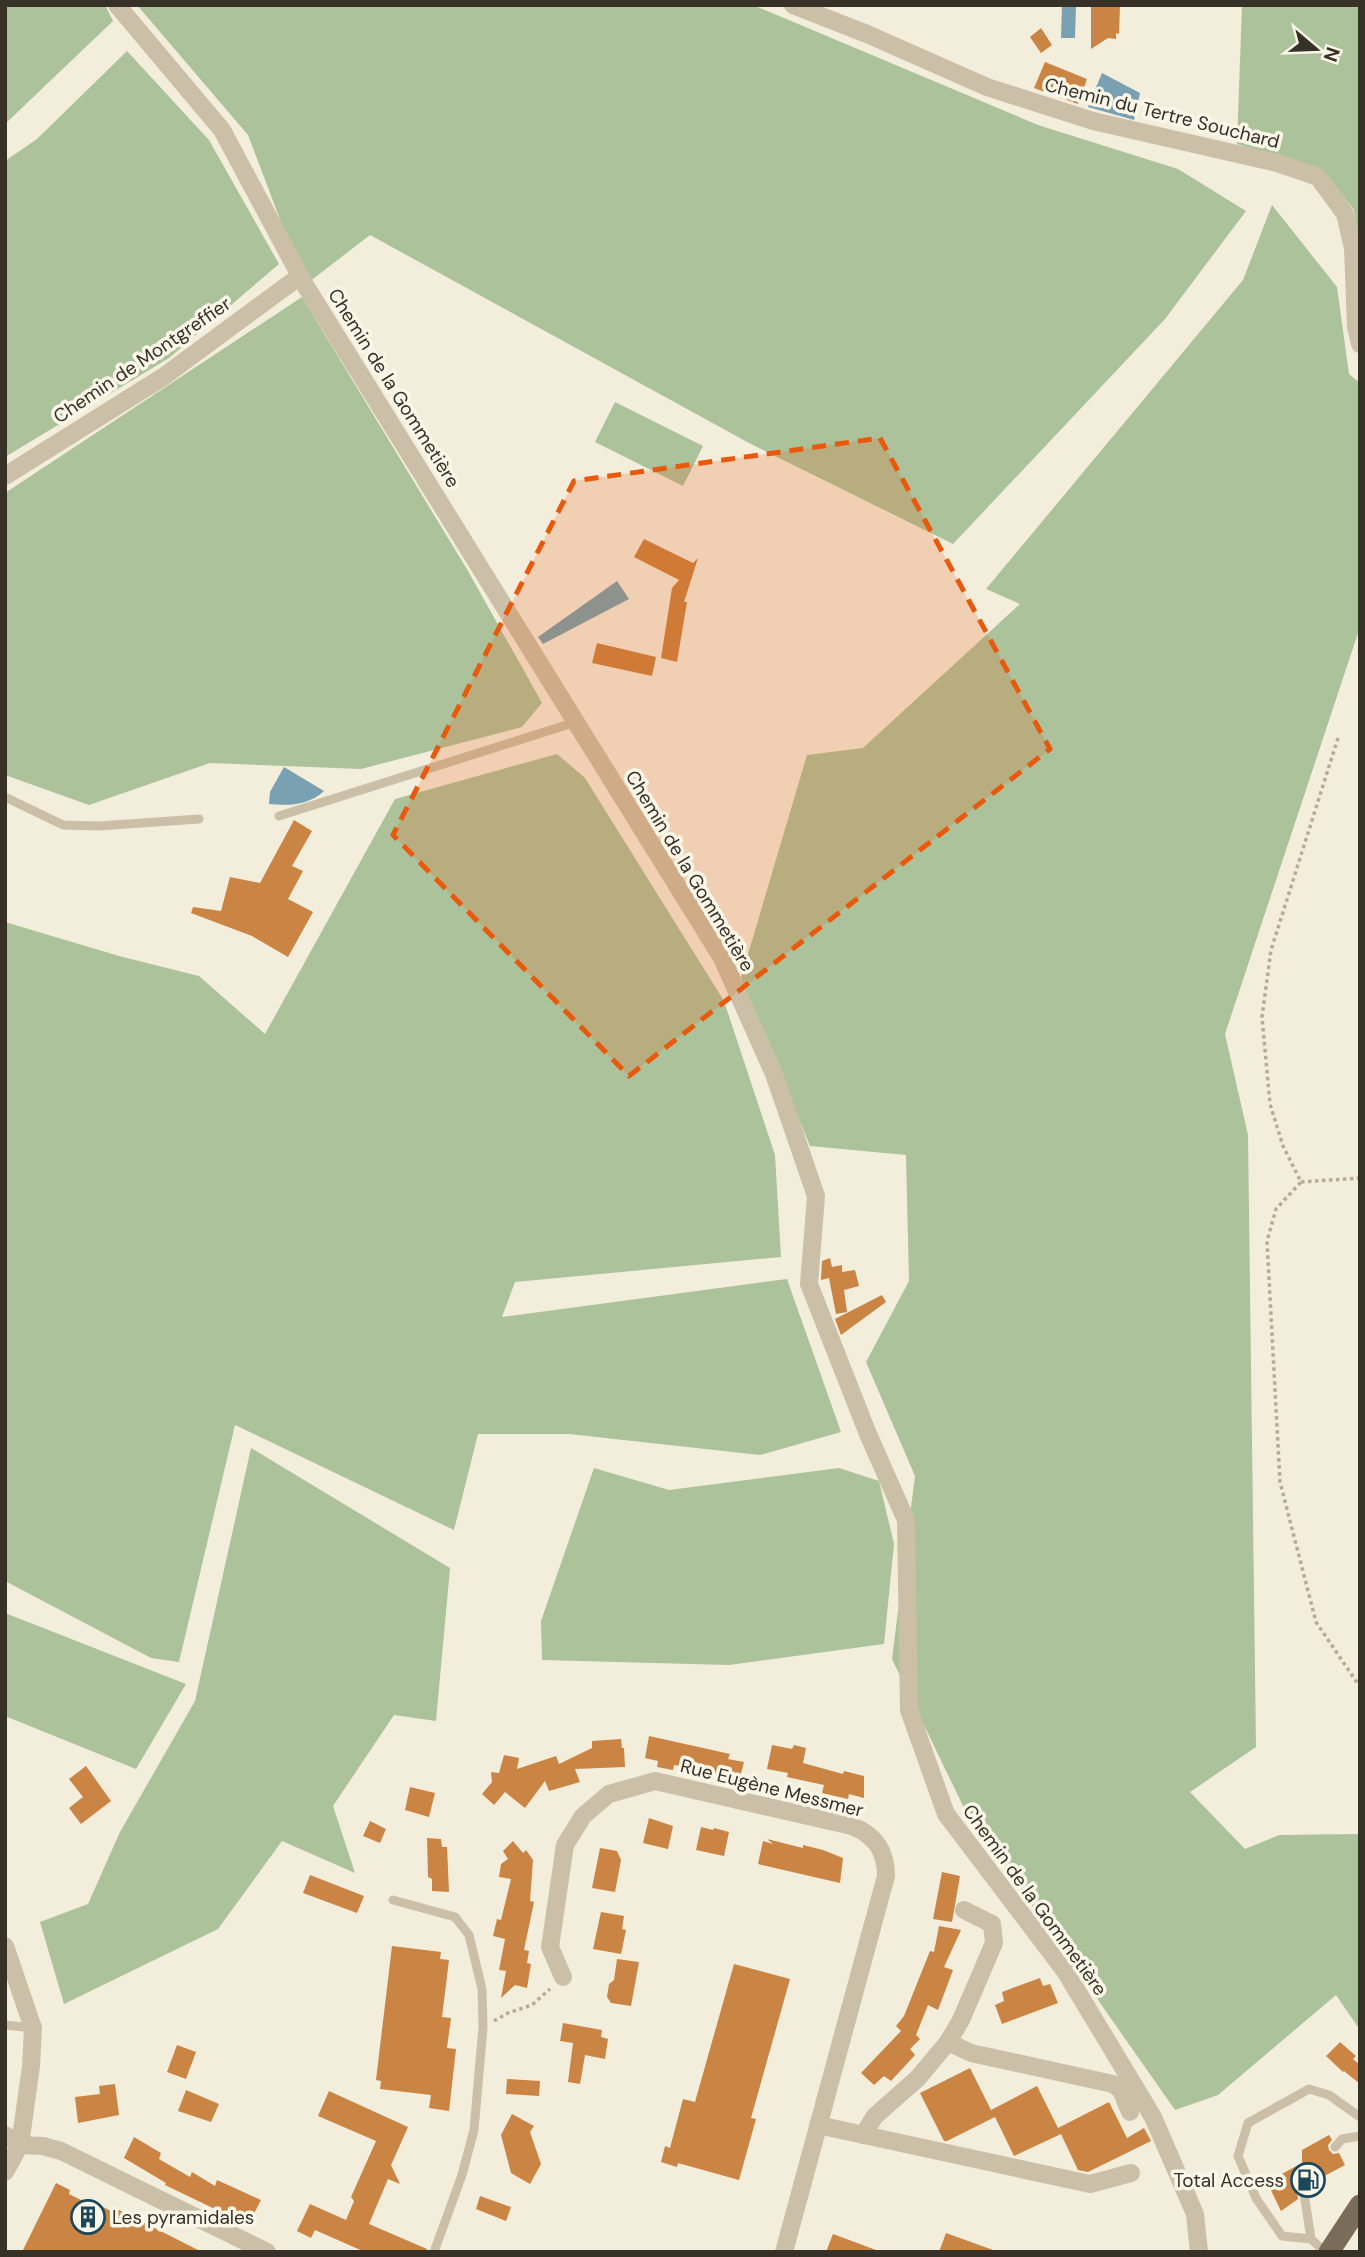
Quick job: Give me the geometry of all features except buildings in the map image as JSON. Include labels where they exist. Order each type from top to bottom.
[{"type":"main road","points":[[1327,2252],[1360,2205]]},
{"type":"street","name":"Chemin de la Gommetière","points":[[117,5],[222,130],[300,276],[722,958],[774,1074],[816,1196],[809,1284],[868,1434],[906,1520],[909,1710],[946,1814],[1065,1971],[1153,2117],[1195,2214],[1199,2252]]},
{"type":"street","name":"Chemin du Tertre Souchard","points":[[793,5],[1000,91],[1093,121],[1277,163],[1318,177],[1345,214],[1353,248],[1356,327],[1360,344]]},
{"type":"street","name":"Chemin de Montgreffier","points":[[5,476],[163,377],[300,276]]},
{"type":"street","name":"Rue Eugène Messmer","points":[[563,1977],[550,1947],[565,1845],[583,1816],[609,1794],[655,1781],[864,1831],[878,1844],[884,1855],[886,1876],[784,2252]]},
{"type":"street","points":[[863,2135],[875,2116],[918,2078],[948,2042],[961,2020],[994,1943],[992,1924],[964,1910]]},
{"type":"street","points":[[5,1946],[33,2028],[29,2078],[5,2172]]},
{"type":"street","points":[[948,2042],[971,2053],[1114,2084],[1121,2090],[1130,2112]]},
{"type":"street","points":[[818,2125],[1090,2184],[1131,2174]]},
{"type":"street","points":[[13,2140],[61,2151],[268,2252]]},
{"type":"lane","points":[[279,816],[576,722]]},
{"type":"lane","points":[[5,797],[63,825],[199,819]]},
{"type":"lane","points":[[393,1900],[455,1917],[469,1935],[482,1989],[483,2027],[474,2130],[462,2175],[434,2252]]},
{"type":"lane","points":[[5,2025],[33,2028]]},
{"type":"lane","points":[[1327,2252],[1311,2239],[1282,2236],[1256,2198],[1238,2156],[1248,2123],[1308,2089],[1329,2095],[1360,2117]]},
{"type":"lane","points":[[1335,2147],[1342,2139],[1360,2136]]},
{"type":"lane","points":[[1304,2193],[1311,2239]]},
{"type":"path","points":[[1301,1182],[1283,1146],[1270,1104],[1262,1017],[1271,950],[1338,738]]},
{"type":"path","points":[[1360,1178],[1301,1182],[1276,1209],[1267,1241],[1280,1482],[1316,1622],[1360,1687]]},
{"type":"path","points":[[483,2027],[508,2013],[532,2005],[563,1977]]},
{"type":"highlighted area","points":[[880,438],[1050,749],[629,1076],[393,835],[574,481]]},
{"type":"green space","points":[[5,5],[105,5],[113,21],[5,124]]},
{"type":"green space","points":[[137,5],[753,5],[1038,125],[1178,169],[1246,211],[1165,319],[953,544],[749,443],[370,235],[305,285],[248,135]]},
{"type":"green space","points":[[1242,5],[1360,5],[1360,251],[1354,210],[1322,170],[1237,144]]},
{"type":"green space","points":[[127,51],[209,140],[279,264],[169,358],[5,457],[5,161],[37,139]]},
{"type":"green space","points":[[1272,205],[1337,287],[1349,374],[1360,383],[1360,627],[1225,1034],[1248,1135],[1256,1747],[1190,1792],[1245,1849],[1279,1835],[1360,1834],[1360,2030],[1336,1995],[1218,2095],[1175,2110],[965,1810],[892,1659],[915,1476],[866,1362],[909,1281],[906,1155],[810,1146],[741,978],[807,755],[863,748],[1020,604],[986,589],[1243,280]]},
{"type":"green space","points":[[302,297],[468,571],[542,703],[522,727],[361,769],[210,763],[89,805],[5,775],[5,493]]},
{"type":"green space","points":[[615,402],[703,446],[683,486],[595,442]]},
{"type":"green space","points":[[557,754],[585,778],[724,1001],[775,1155],[781,1257],[515,1282],[502,1317],[787,1279],[841,1432],[760,1455],[569,1434],[478,1434],[454,1530],[235,1425],[179,1662],[151,1658],[5,1581],[5,922],[119,956],[199,976],[265,1034],[395,799]]},
{"type":"green space","points":[[251,1448],[450,1568],[436,1721],[394,1715],[333,1806],[355,1873],[282,1841],[218,1929],[64,2004],[40,1922],[88,1904],[120,1832],[195,1701]]},
{"type":"green space","points":[[594,1468],[669,1490],[839,1468],[879,1481],[894,1544],[884,1644],[729,1665],[542,1660],[541,1621]]},
{"type":"green space","points":[[5,1613],[186,1684],[136,1769],[5,1716]]},
{"type":"water","points":[[1062,5],[1076,5],[1075,38],[1061,38]]},
{"type":"water","points":[[1102,73],[1140,93],[1134,120],[1088,107]]},
{"type":"water","points":[[617,581],[629,599],[543,644],[538,637]]},
{"type":"water","points":[[284,767],[324,791],[298,804],[269,804],[270,792]]},
{"type":"place","name":"Total Access","points":[[1308,2180]]},
{"type":"place","name":"Les pyramidales","points":[[88,2217]]}]
